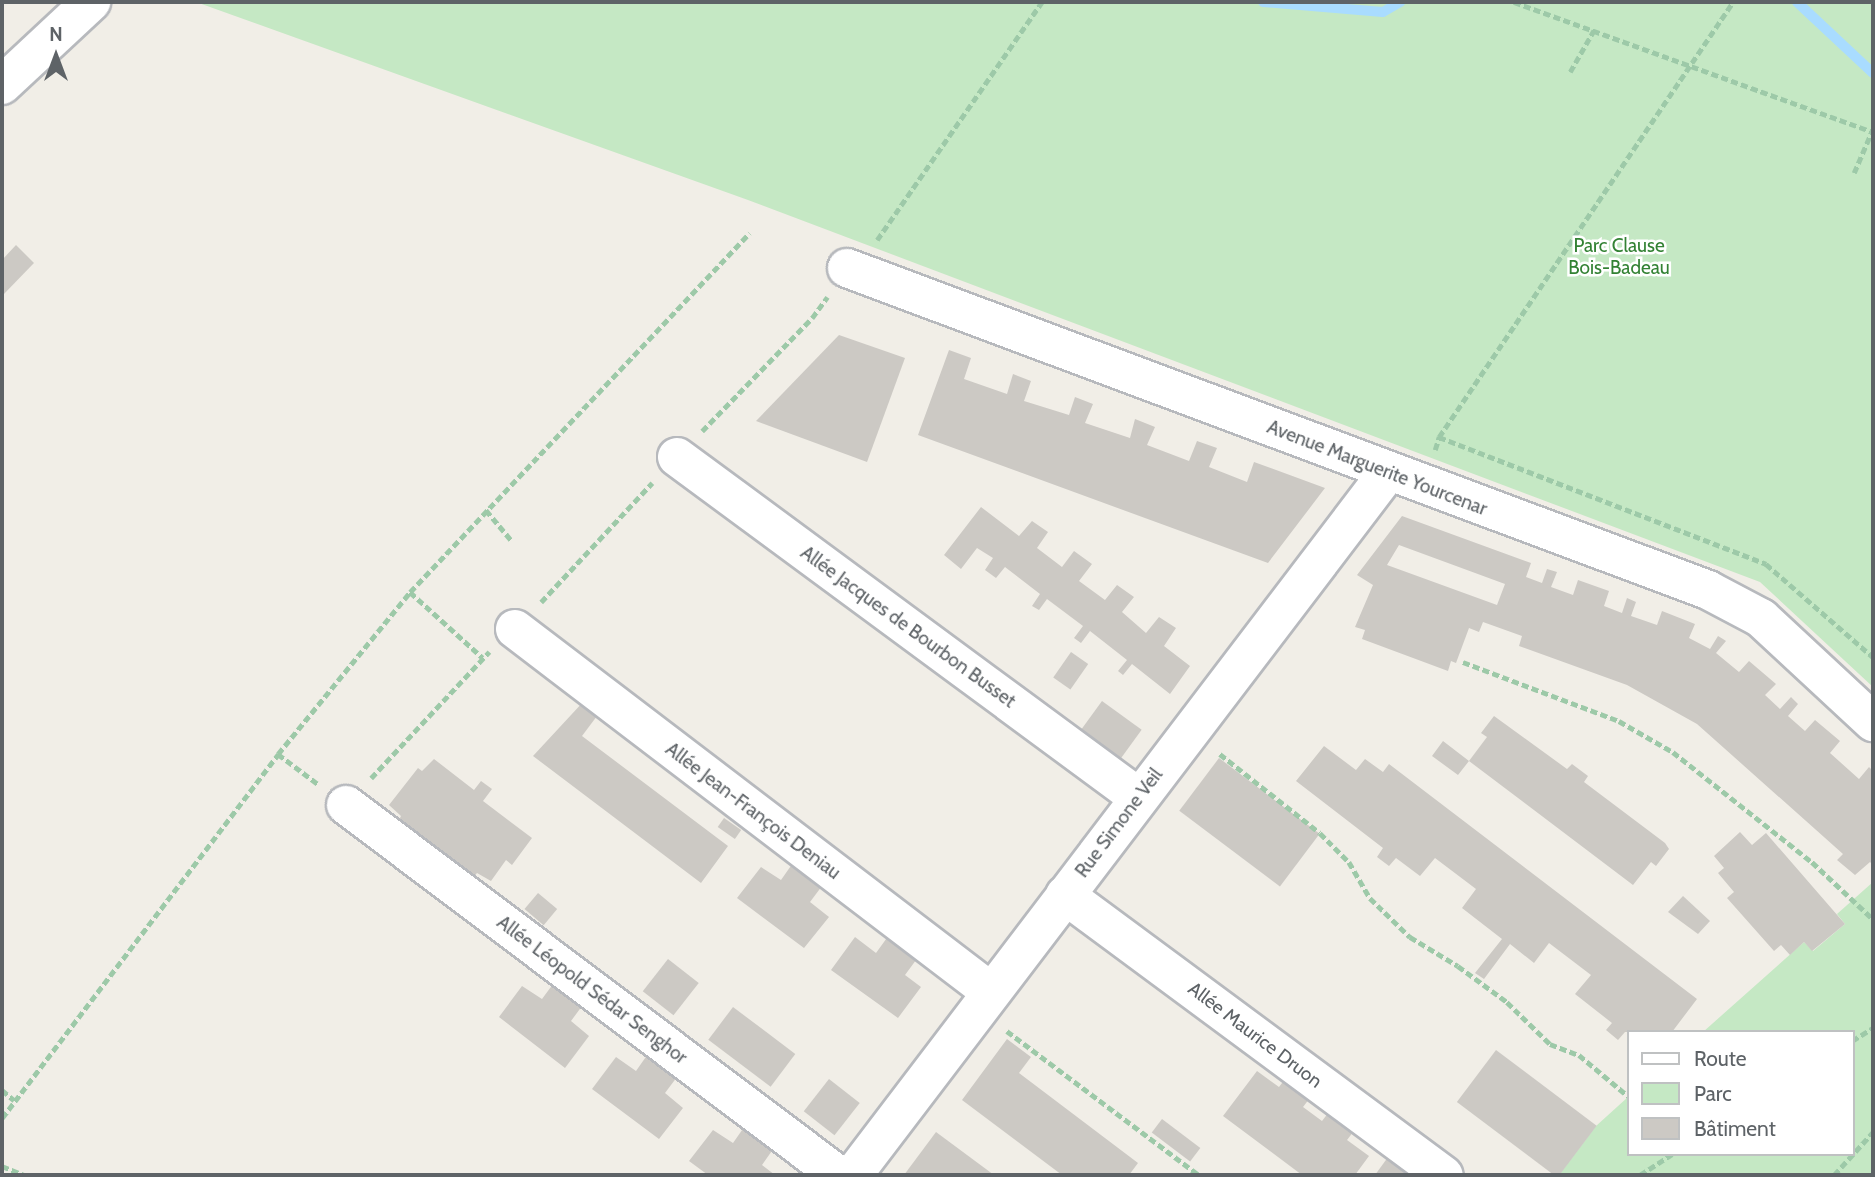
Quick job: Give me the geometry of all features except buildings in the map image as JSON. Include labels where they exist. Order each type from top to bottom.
[{"type":"street","points":[[2,85],[91,2]]},
{"type":"street","name":"Avenue Marguerite Yourcenar","points":[[853,270],[1718,596],[1760,618],[1873,722]]},
{"type":"street","name":"Allée Jacques de Bourbon Busset","points":[[677,457],[1138,797]]},
{"type":"street","name":"Rue Simone Veil","points":[[853,1175],[1138,797],[1388,472]]},
{"type":"street","name":"Allée Jean-François Deniau","points":[[515,629],[985,1001]]},
{"type":"street","name":"Allée Léopold Sédar Senghor","points":[[346,805],[838,1175]]},
{"type":"street","name":"Allée Maurice Druon","points":[[1065,895],[1444,1175]]},
{"type":"path","points":[[278,754],[346,805],[483,658],[515,629],[812,318],[881,232],[1042,2]]},
{"type":"path","points":[[1514,2],[1872,132],[1854,173]]},
{"type":"path","points":[[1439,437],[1733,2]]},
{"type":"path","points":[[1570,72],[1594,30]]},
{"type":"path","points":[[2,1118],[278,754],[410,592],[749,233]]},
{"type":"path","points":[[486,510],[511,540]]},
{"type":"path","points":[[410,592],[483,658]]},
{"type":"path","points":[[1463,662],[1619,721],[1673,752],[1812,862],[1873,919]]},
{"type":"path","points":[[1189,731],[1320,833],[1349,862],[1370,898],[1409,937],[1458,966],[1507,1002],[1550,1044],[1578,1055],[1626,1094]]},
{"type":"path","points":[[985,1001],[1199,1175]]},
{"type":"path","points":[[1854,1040],[1873,1028]]},
{"type":"path","points":[[2,1090],[14,1100]]},
{"type":"path","points":[[1854,1153],[1873,1132]]},
{"type":"path","points":[[1640,1175],[1669,1156]]},
{"type":"path","points":[[1834,1175],[1851,1156]]},
{"type":"path","points":[[2,1167],[24,1175]]},
{"type":"green space","name":"Parc Clause Bois-Badeau","points":[[196,2],[1873,2],[1873,687],[1760,582],[748,200]]},
{"type":"green space","points":[[1873,882],[1873,1175],[1559,1175],[1596,1126],[1626,1099],[1626,1156],[1854,1156],[1854,1030],[1705,1030],[1804,942],[1813,951],[1845,924],[1837,914]]},
{"type":"waterway","points":[[1263,2],[1383,12],[1400,2]]},
{"type":"waterway","points":[[1797,2],[1873,73]]}]
